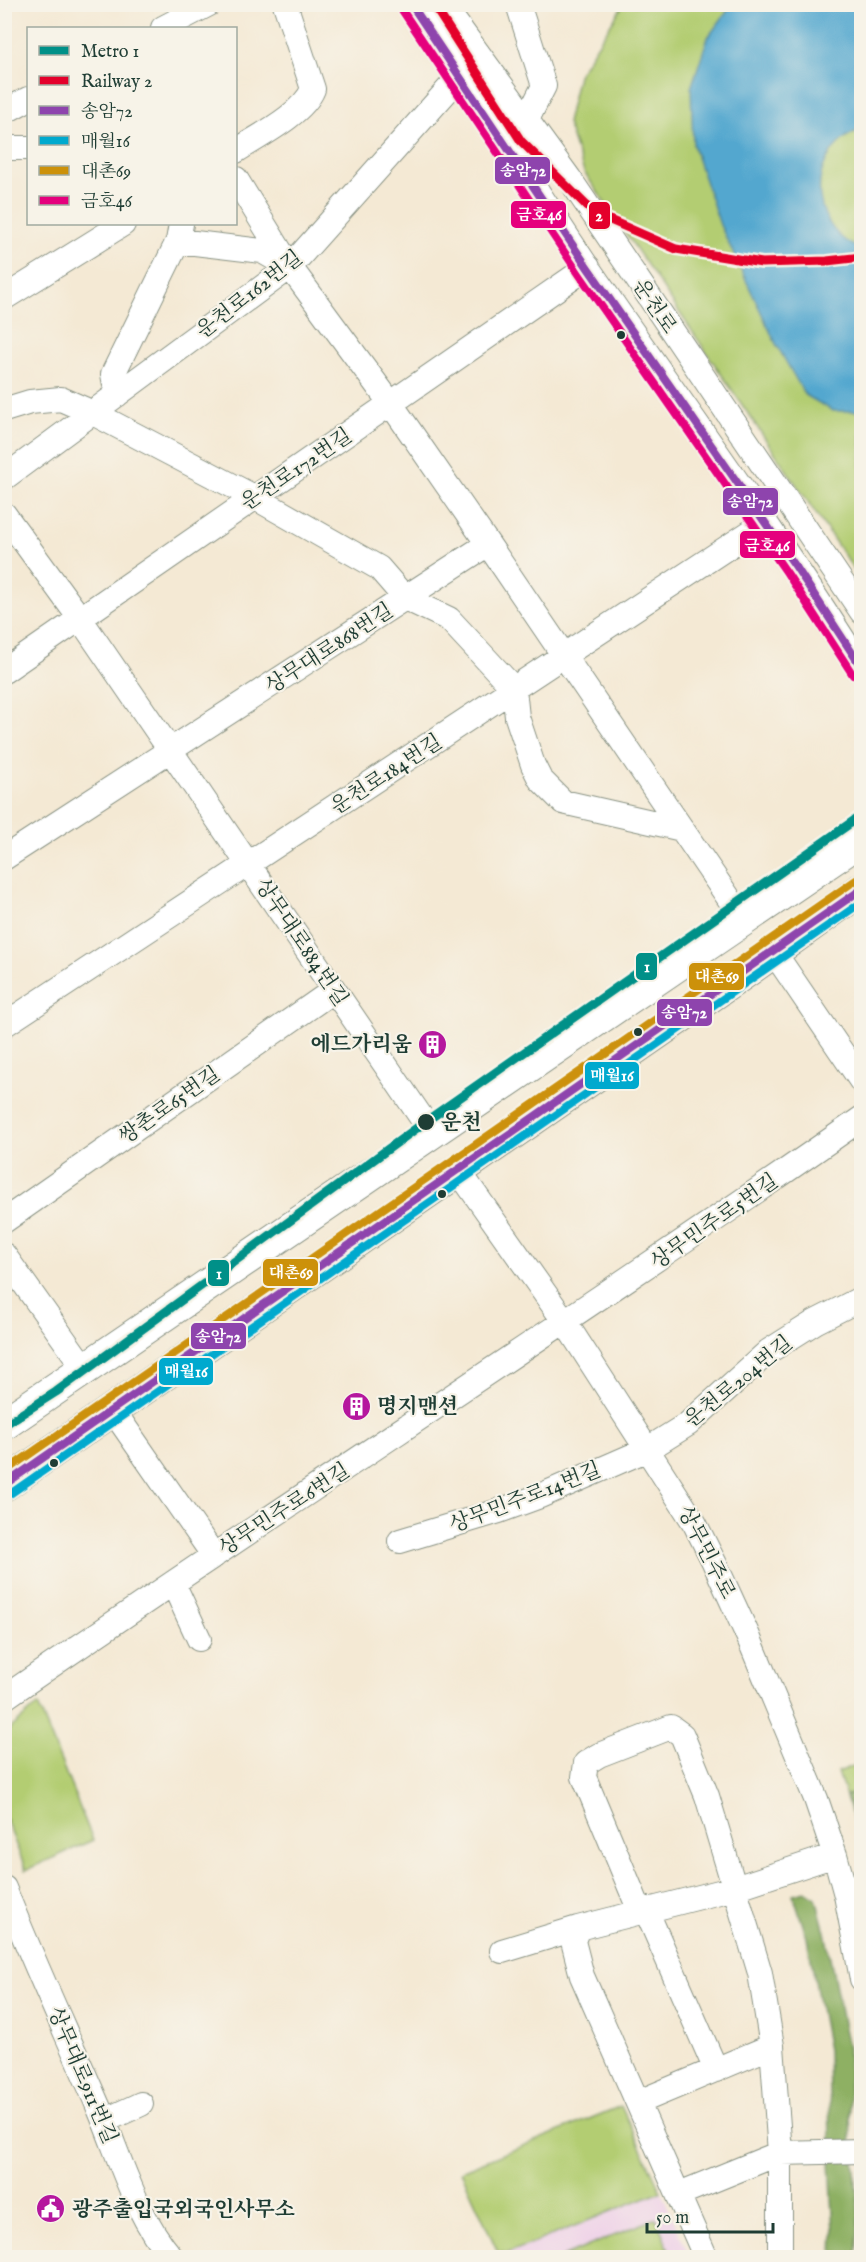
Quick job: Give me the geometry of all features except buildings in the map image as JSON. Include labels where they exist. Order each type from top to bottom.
[{"type":"main road","points":[[4,1424],[861,839]]},
{"type":"main road","points":[[4,1485],[861,889]]},
{"type":"street","points":[[165,27],[209,4]]},
{"type":"street","points":[[237,150],[298,110],[309,99],[313,89],[285,4]]},
{"type":"street","name":"운천로","points":[[411,4],[462,75],[510,153],[588,267],[766,522],[861,669]]},
{"type":"street","name":"운천로","points":[[442,4],[575,188],[861,612]]},
{"type":"street","points":[[510,153],[544,86],[518,4]]},
{"type":"street","name":"운천로162번길","points":[[4,478],[291,267],[462,75]]},
{"type":"street","points":[[4,112],[27,100]]},
{"type":"street","points":[[4,148],[27,148]]},
{"type":"street","points":[[237,181],[291,267],[391,404],[743,919]]},
{"type":"street","points":[[4,297],[121,225]]},
{"type":"street","points":[[117,395],[113,374],[180,232],[262,251],[291,267]]},
{"type":"street","name":"운천로172번길","points":[[4,670],[588,267]]},
{"type":"street","points":[[4,410],[30,402],[61,399],[93,413],[254,497],[379,568],[405,598],[449,619],[514,689],[518,717],[540,779],[563,802],[682,829]]},
{"type":"street","name":"상무대로884번길","points":[[4,514],[79,617],[432,1133]]},
{"type":"street","name":"운천로184번길","points":[[4,1025],[766,522]]},
{"type":"street","name":"상무대로868번길","points":[[171,752],[488,544]]},
{"type":"street","points":[[4,858],[171,752]]},
{"type":"street","points":[[773,951],[861,1082]]},
{"type":"street","name":"쌍촌로65번길","points":[[4,1221],[334,990]]},
{"type":"street","name":"상무민주로5번길","points":[[565,1322],[861,1118]]},
{"type":"street","name":"상무민주로","points":[[458,1170],[565,1322],[695,1524],[748,1636],[836,1855],[846,1895],[861,1979]]},
{"type":"street","points":[[4,1255],[85,1369]]},
{"type":"street","name":"운천로204번길","points":[[648,1449],[688,1424],[769,1351],[815,1322],[861,1298]]},
{"type":"street","name":"상무민주로6번길","points":[[4,1698],[565,1322]]},
{"type":"street","points":[[112,1409],[214,1556]]},
{"type":"street","name":"상무민주로14번길","points":[[400,1541],[540,1496],[648,1449]]},
{"type":"street","points":[[173,1583],[199,1639]]},
{"type":"street","points":[[716,2070],[646,1910],[637,1904],[584,1777],[586,1763],[599,1755],[671,1726],[682,1735],[707,1796],[760,1973],[772,2046],[780,2152],[780,2258]]},
{"type":"street","points":[[502,1951],[578,1928],[735,1887],[836,1855]]},
{"type":"street","name":"상무대로911번길","points":[[4,1888],[148,2225],[172,2258]]},
{"type":"street","points":[[578,1928],[573,1941],[582,1976],[706,2258]]},
{"type":"street","points":[[639,2103],[772,2046]]},
{"type":"street","points":[[104,2121],[141,2104]]},
{"type":"street","points":[[679,2194],[780,2152],[861,2151]]},
{"type":"shaded area","points":[[661,2191],[690,2257],[506,2258],[508,2253]]},
{"type":"green space","points":[[623,5],[861,5],[861,580],[584,172],[567,123],[578,75]]},
{"type":"green space","points":[[38,1705],[93,1840],[26,1870],[5,1817],[5,1733]]},
{"type":"green space","points":[[861,1763],[861,1843],[838,1772]]},
{"type":"green space","points":[[861,1787],[861,1843],[846,1795],[856,1793]]},
{"type":"green space","points":[[805,1891],[816,1898],[848,2048],[851,2143],[830,2143],[828,2050],[807,1938],[793,1894]]},
{"type":"green space","points":[[621,2106],[661,2191],[508,2253],[498,2252],[461,2171]]},
{"type":"green space","points":[[854,2160],[859,2218],[856,2257],[833,2257],[830,2161]]},
{"type":"green space","points":[[656,2218],[672,2257],[562,2257]]},
{"type":"water","points":[[732,5],[861,5],[861,129],[847,137],[832,151],[824,166],[820,182],[820,199],[833,229],[845,241],[861,249],[861,411],[833,411],[805,395],[776,344],[720,225],[693,145],[691,88],[708,37]]},
{"type":"metro line","name":"1","points":[[4,1425],[56,1392],[425,1122],[862,815]]},
{"type":"rail line","name":"2","points":[[433,4],[521,141],[594,213],[676,249],[762,263],[827,261],[862,257]]},
{"type":"transit line","name":"송암72","points":[[411,4],[588,268],[796,567],[862,668]]},
{"type":"transit line","name":"금호46","points":[[402,10],[579,274],[787,573],[853,675]]},
{"type":"transit line","name":"대촌69","points":[[4,1472],[856,880]]},
{"type":"transit line","name":"송암72","points":[[4,1485],[862,889]]},
{"type":"transit line","name":"매월16","points":[[10,1494],[862,902]]},
{"type":"place","name":"에드가리움","points":[[433,1044]]},
{"type":"place","name":"운천","points":[[426,1122]]},
{"type":"place","name":"명지맨션","points":[[356,1406]]},
{"type":"place","name":"광주출입국외국인사무소","points":[[51,2209]]}]
